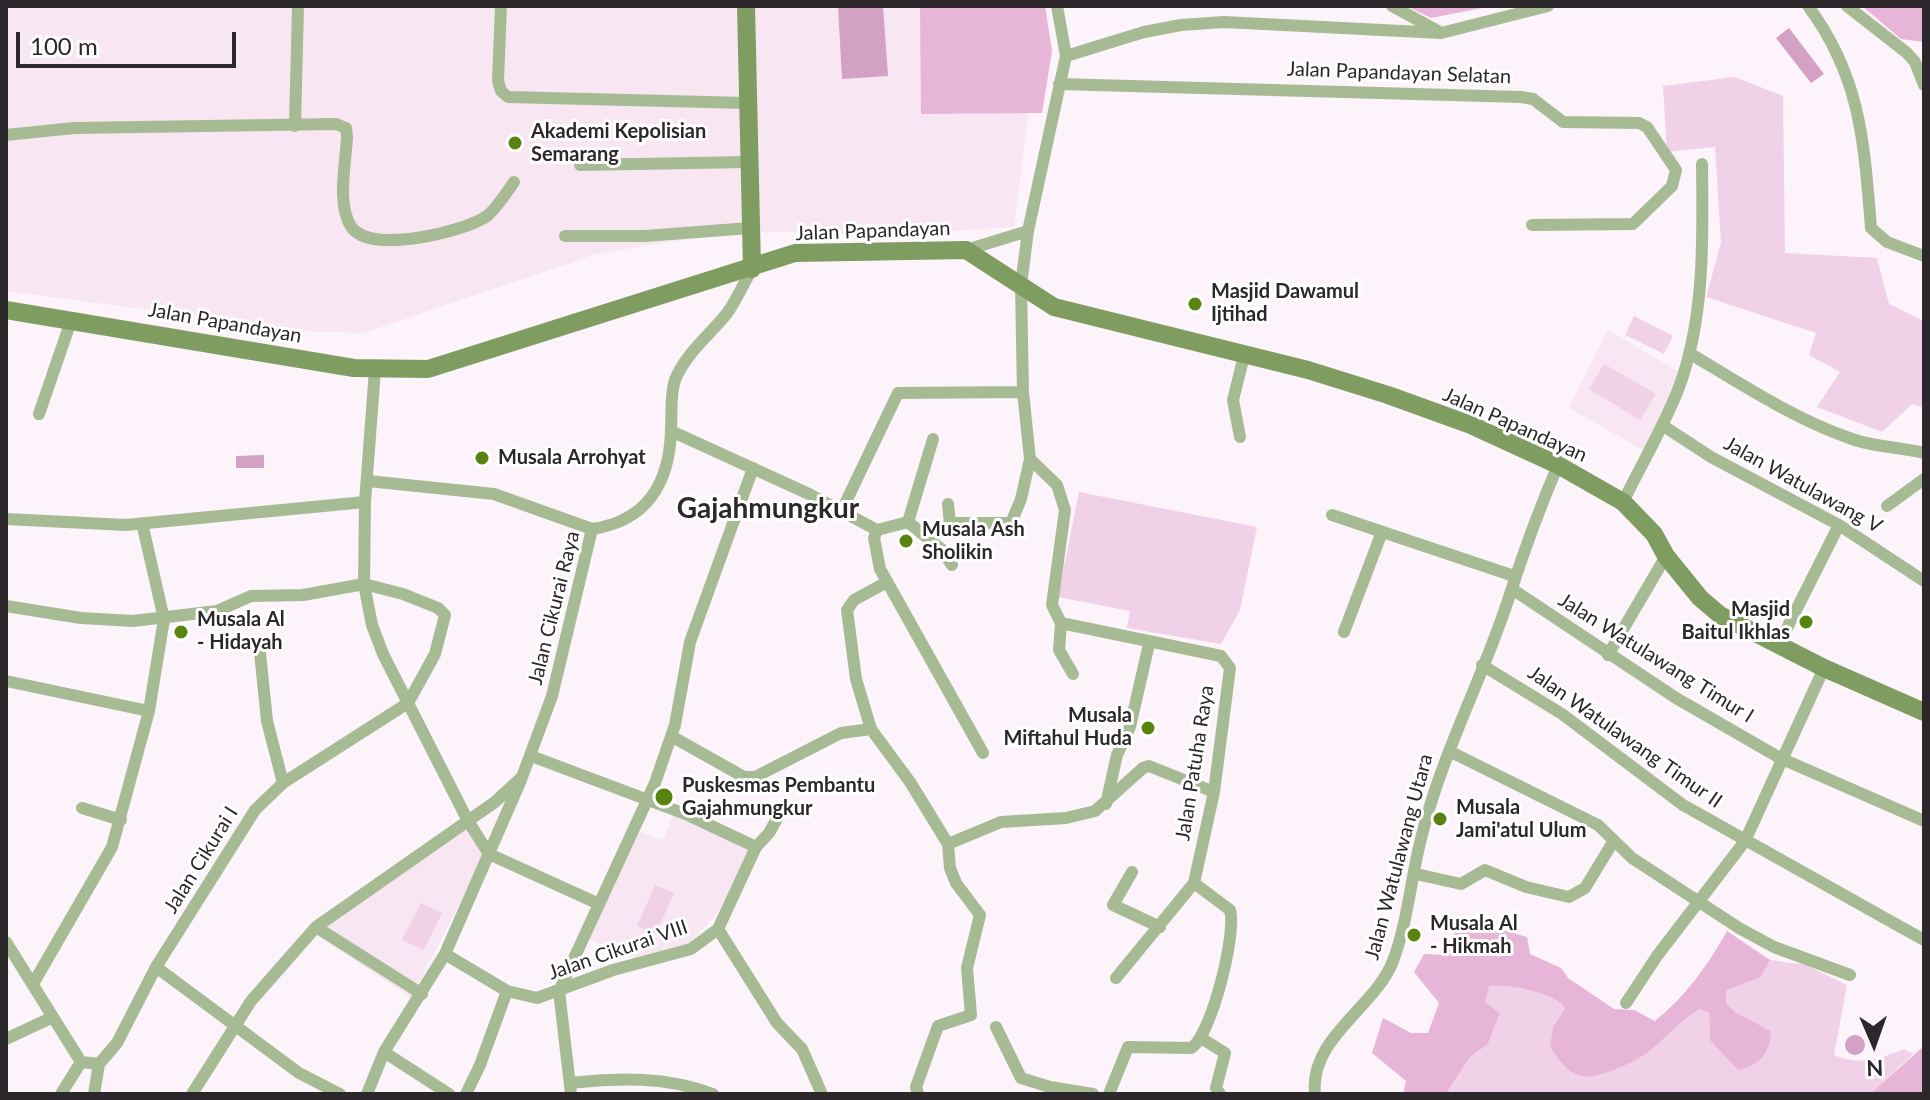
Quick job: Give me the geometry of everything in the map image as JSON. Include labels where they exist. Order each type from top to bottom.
[{"type":"main road","points":[[746,6],[752,269]]},
{"type":"main road","name":"Jalan Papandayan","points":[[6,310],[72,318],[375,370],[428,369],[795,253],[966,250],[1054,307],[1388,395],[1471,425],[1558,465],[1623,502],[1654,534],[1666,556],[1700,598],[1720,615],[1824,668],[1924,712]]},
{"type":"street","points":[[295,126],[298,6]]},
{"type":"street","points":[[501,6],[498,81],[501,91],[508,97],[747,103]]},
{"type":"street","points":[[948,504],[950,523],[1011,523],[1030,459],[1023,392],[1021,285],[1028,231],[1066,56],[1057,6]]},
{"type":"street","points":[[1392,6],[1441,33]]},
{"type":"street","points":[[1066,56],[1144,32],[1224,22],[1441,33],[1548,6]]},
{"type":"street","points":[[1808,6],[1839,51],[1863,130],[1871,228],[1887,242],[1924,256]]},
{"type":"street","points":[[1847,6],[1919,60],[1924,85]]},
{"type":"street","name":"Jalan Papandayan Selatan","points":[[1059,84],[1521,97],[1533,99],[1563,122],[1639,123],[1647,127],[1676,170],[1672,186],[1633,224],[1532,225]]},
{"type":"street","points":[[6,135],[74,128],[336,124],[346,128],[344,209],[354,231],[363,237],[396,240],[456,231],[488,215],[514,182]]},
{"type":"street","points":[[580,165],[749,162]]},
{"type":"street","points":[[1623,502],[1662,425],[1689,353],[1703,256],[1702,164]]},
{"type":"street","points":[[565,236],[645,236],[750,228]]},
{"type":"street","points":[[966,250],[1028,231]]},
{"type":"street","name":"Jalan Cikurai Raya","points":[[367,1094],[384,1052],[445,954],[531,756],[552,696],[592,529],[615,526],[638,513],[653,495],[669,458],[675,382],[684,362],[730,309],[752,269]]},
{"type":"street","points":[[39,414],[72,318]]},
{"type":"street","points":[[1689,353],[1783,409],[1854,440],[1906,447],[1924,453]]},
{"type":"street","points":[[1240,437],[1233,400],[1244,356]]},
{"type":"street","points":[[375,370],[365,502],[364,584],[372,625],[468,821],[489,854],[599,904]]},
{"type":"street","points":[[842,510],[898,393],[1023,392]]},
{"type":"street","name":"Jalan Watulawang V","points":[[1662,425],[1711,457],[1839,525],[1924,581]]},
{"type":"street","points":[[671,431],[842,510],[877,530],[908,522]]},
{"type":"street","points":[[908,522],[933,439]]},
{"type":"street","points":[[1030,459],[1062,495],[1065,510],[1052,605],[1061,623],[1059,650],[1073,674]]},
{"type":"street","name":"Jalan Watulawang Utara","points":[[1315,1094],[1314,1085],[1324,1051],[1387,976],[1408,913],[1422,832],[1449,751],[1558,465]]},
{"type":"street","points":[[713,1094],[662,1079],[618,1078],[571,1088],[559,991],[647,800],[671,736],[690,642],[753,468]]},
{"type":"street","points":[[1887,506],[1924,479]]},
{"type":"street","points":[[368,481],[494,494],[592,529]]},
{"type":"street","points":[[6,519],[82,524],[142,523],[365,502]]},
{"type":"street","name":"Jalan Watulawang Timur I","points":[[1332,515],[1513,583],[1608,655],[1780,758],[1924,821]]},
{"type":"street","points":[[908,522],[941,549],[952,565]]},
{"type":"street","points":[[33,984],[112,847],[149,711],[164,619],[142,523]]},
{"type":"street","points":[[1779,644],[1839,525]]},
{"type":"street","points":[[877,530],[876,555],[887,582],[983,753]]},
{"type":"street","points":[[1344,632],[1382,532]]},
{"type":"street","points":[[1608,655],[1666,556]]},
{"type":"street","points":[[887,582],[854,600],[847,610],[856,679],[871,729],[910,782],[948,844],[950,868],[956,883],[980,915],[967,968],[971,1015],[938,1026],[916,1087],[918,1094]]},
{"type":"street","points":[[6,606],[81,618],[164,619],[217,611],[251,596],[303,595],[364,584],[403,594],[438,608],[445,615],[435,654],[408,703]]},
{"type":"street","name":"Jalan Patuha Raya","points":[[1061,623],[1227,660],[1230,668],[1214,792],[1194,883]]},
{"type":"street","points":[[259,643],[267,721],[283,783]]},
{"type":"street","points":[[1106,804],[1117,755],[1138,699],[1149,644]]},
{"type":"street","name":"Jalan Watulawang Timur II","points":[[1482,665],[1562,714],[1683,805],[1924,940]]},
{"type":"street","points":[[1626,1003],[1697,902],[1745,841],[1780,758],[1824,668]]},
{"type":"street","points":[[6,681],[149,711]]},
{"type":"street","name":"Jalan Cikurai I","points":[[94,1094],[99,1064],[117,1043],[156,967],[255,810],[283,783],[408,703]]},
{"type":"street","points":[[671,736],[744,777],[755,777],[841,733],[871,729]]},
{"type":"street","points":[[1449,751],[1582,815],[1598,825],[1613,842],[1697,902],[1774,947],[1850,975]]},
{"type":"street","points":[[531,756],[647,800],[756,847]]},
{"type":"street","points":[[948,844],[1001,822],[1084,815],[1106,804],[1143,768],[1149,766],[1214,792]]},
{"type":"street","name":"Jalan Cikurai Raya","points":[[192,1094],[234,1027],[287,956],[316,927],[468,821],[522,777]]},
{"type":"street","name":"Jalan Cikurai VIII","points":[[445,954],[507,991],[537,998],[613,970],[672,957],[704,941],[718,929],[756,847],[769,833],[784,806]]},
{"type":"street","points":[[82,808],[121,820]]},
{"type":"street","points":[[1416,874],[1461,884],[1485,870],[1526,887],[1569,897],[1585,888],[1613,842]]},
{"type":"street","points":[[1132,872],[1113,905],[1160,927]]},
{"type":"street","points":[[1109,1094],[1128,1047],[1191,1048],[1201,1038],[1228,960],[1234,928],[1230,910],[1194,883],[1116,978]]},
{"type":"street","points":[[316,927],[422,994]]},
{"type":"street","points":[[718,929],[777,1023],[802,1049],[821,1092]]},
{"type":"street","points":[[6,942],[81,1062]]},
{"type":"street","points":[[156,967],[299,1073],[340,1094]]},
{"type":"street","points":[[466,1094],[507,991]]},
{"type":"street","points":[[6,1039],[53,1017]]},
{"type":"street","points":[[996,1027],[1021,1078],[1050,1090],[1093,1094]]},
{"type":"street","points":[[1201,1038],[1225,1053],[1216,1088],[1220,1094]]},
{"type":"street","points":[[384,1052],[449,1094]]},
{"type":"street","points":[[81,1062],[99,1064]]},
{"type":"street","points":[[61,1094],[81,1062]]},
{"type":"shaded area","name":"Akademi Kepolisian Semarang","points":[[6,6],[1026,6],[1035,60],[1014,227],[884,235],[740,231],[656,244],[596,254],[364,333],[319,332],[6,291]]},
{"type":"shaded area","points":[[838,6],[883,6],[888,76],[842,79]]},
{"type":"shaded area","points":[[920,6],[1045,6],[1052,51],[1042,113],[921,114]]},
{"type":"shaded area","points":[[1406,6],[1492,6],[1431,18]]},
{"type":"shaded area","points":[[1862,6],[1924,6],[1924,42],[1901,39]]},
{"type":"shaded area","points":[[1789,28],[1824,74],[1811,83],[1776,38]]},
{"type":"shaded area","points":[[1735,77],[1783,96],[1785,253],[1877,258],[1889,304],[1924,321],[1924,408],[1912,404],[1882,432],[1817,407],[1840,372],[1809,355],[1816,333],[1706,297],[1721,243],[1715,147],[1667,152],[1663,86]]},
{"type":"shaded area","points":[[1634,316],[1673,336],[1664,354],[1625,335]]},
{"type":"shaded area","points":[[1608,330],[1681,373],[1643,450],[1569,408]]},
{"type":"shaded area","points":[[1604,364],[1656,394],[1640,420],[1589,389]]},
{"type":"shaded area","points":[[264,455],[264,468],[236,468],[236,456]]},
{"type":"shaded area","points":[[1079,492],[1257,527],[1240,610],[1221,644],[1127,628],[1130,611],[1058,597]]},
{"type":"shaded area","points":[[675,811],[749,847],[721,908],[688,946],[652,960],[628,957],[586,938],[635,830],[663,840]]},
{"type":"shaded area","points":[[467,823],[486,852],[411,998],[315,934]]},
{"type":"shaded area","points":[[655,885],[674,893],[656,934],[637,926]]},
{"type":"shaded area","points":[[421,903],[442,913],[424,950],[402,940]]},
{"type":"shaded area","points":[[1459,917],[1527,937],[1530,954],[1561,968],[1568,978],[1614,1009],[1634,1010],[1655,1021],[1696,979],[1727,931],[1770,960],[1761,977],[1726,990],[1726,1003],[1735,1012],[1771,1031],[1766,1052],[1758,1062],[1738,1070],[1710,1040],[1709,1013],[1700,1009],[1641,1057],[1606,1073],[1582,1076],[1567,1068],[1550,1047],[1553,1027],[1565,1008],[1560,1002],[1530,990],[1489,986],[1485,1002],[1500,1013],[1488,1044],[1470,1057],[1446,1094],[1403,1094],[1406,1081],[1372,1053],[1383,1018],[1411,1033],[1428,1033],[1439,1003],[1414,972],[1424,954],[1441,955],[1453,939]]},
{"type":"shaded area","points":[[1770,960],[1806,965],[1847,985],[1834,1055],[1860,1061],[1904,1049],[1913,1054],[1870,1094],[1446,1094],[1470,1057],[1488,1044],[1500,1013],[1485,1003],[1488,986],[1518,988],[1551,997],[1565,1008],[1553,1027],[1646,1053],[1677,1022],[1700,1009],[1709,1013],[1710,1040],[1771,1031],[1735,1012],[1726,1003],[1726,989],[1761,977]]},
{"type":"shaded area","points":[[1855,1035],[1862,1038],[1865,1045],[1862,1052],[1855,1055],[1848,1052],[1845,1045],[1848,1038]]},
{"type":"shaded area","points":[[1924,1046],[1924,1094],[1870,1094]]},
{"type":"place","name":"Akademi Kepolisian Semarang","points":[[515,143]]},
{"type":"place","name":"Masjid Dawamul Ijtihad","points":[[1195,304]]},
{"type":"place","name":"Musala Arrohyat","points":[[482,458]]},
{"type":"place","name":"Musala Ash Sholikin","points":[[906,541]]},
{"type":"place","name":"Masjid Baitul Ikhlas","points":[[1806,622]]},
{"type":"place","name":"Musala Al - Hidayah","points":[[181,632]]},
{"type":"place","name":"Musala Miftahul Huda","points":[[1148,728]]},
{"type":"place","name":"Puskesmas Pembantu Gajahmungkur","points":[[664,797]]},
{"type":"place","name":"Musala Jami'atul Ulum","points":[[1440,819]]},
{"type":"place","name":"Musala Al - Hikmah","points":[[1414,935]]},
{"type":"district","name":"Gajahmungkur","points":[[768,509]]}]
